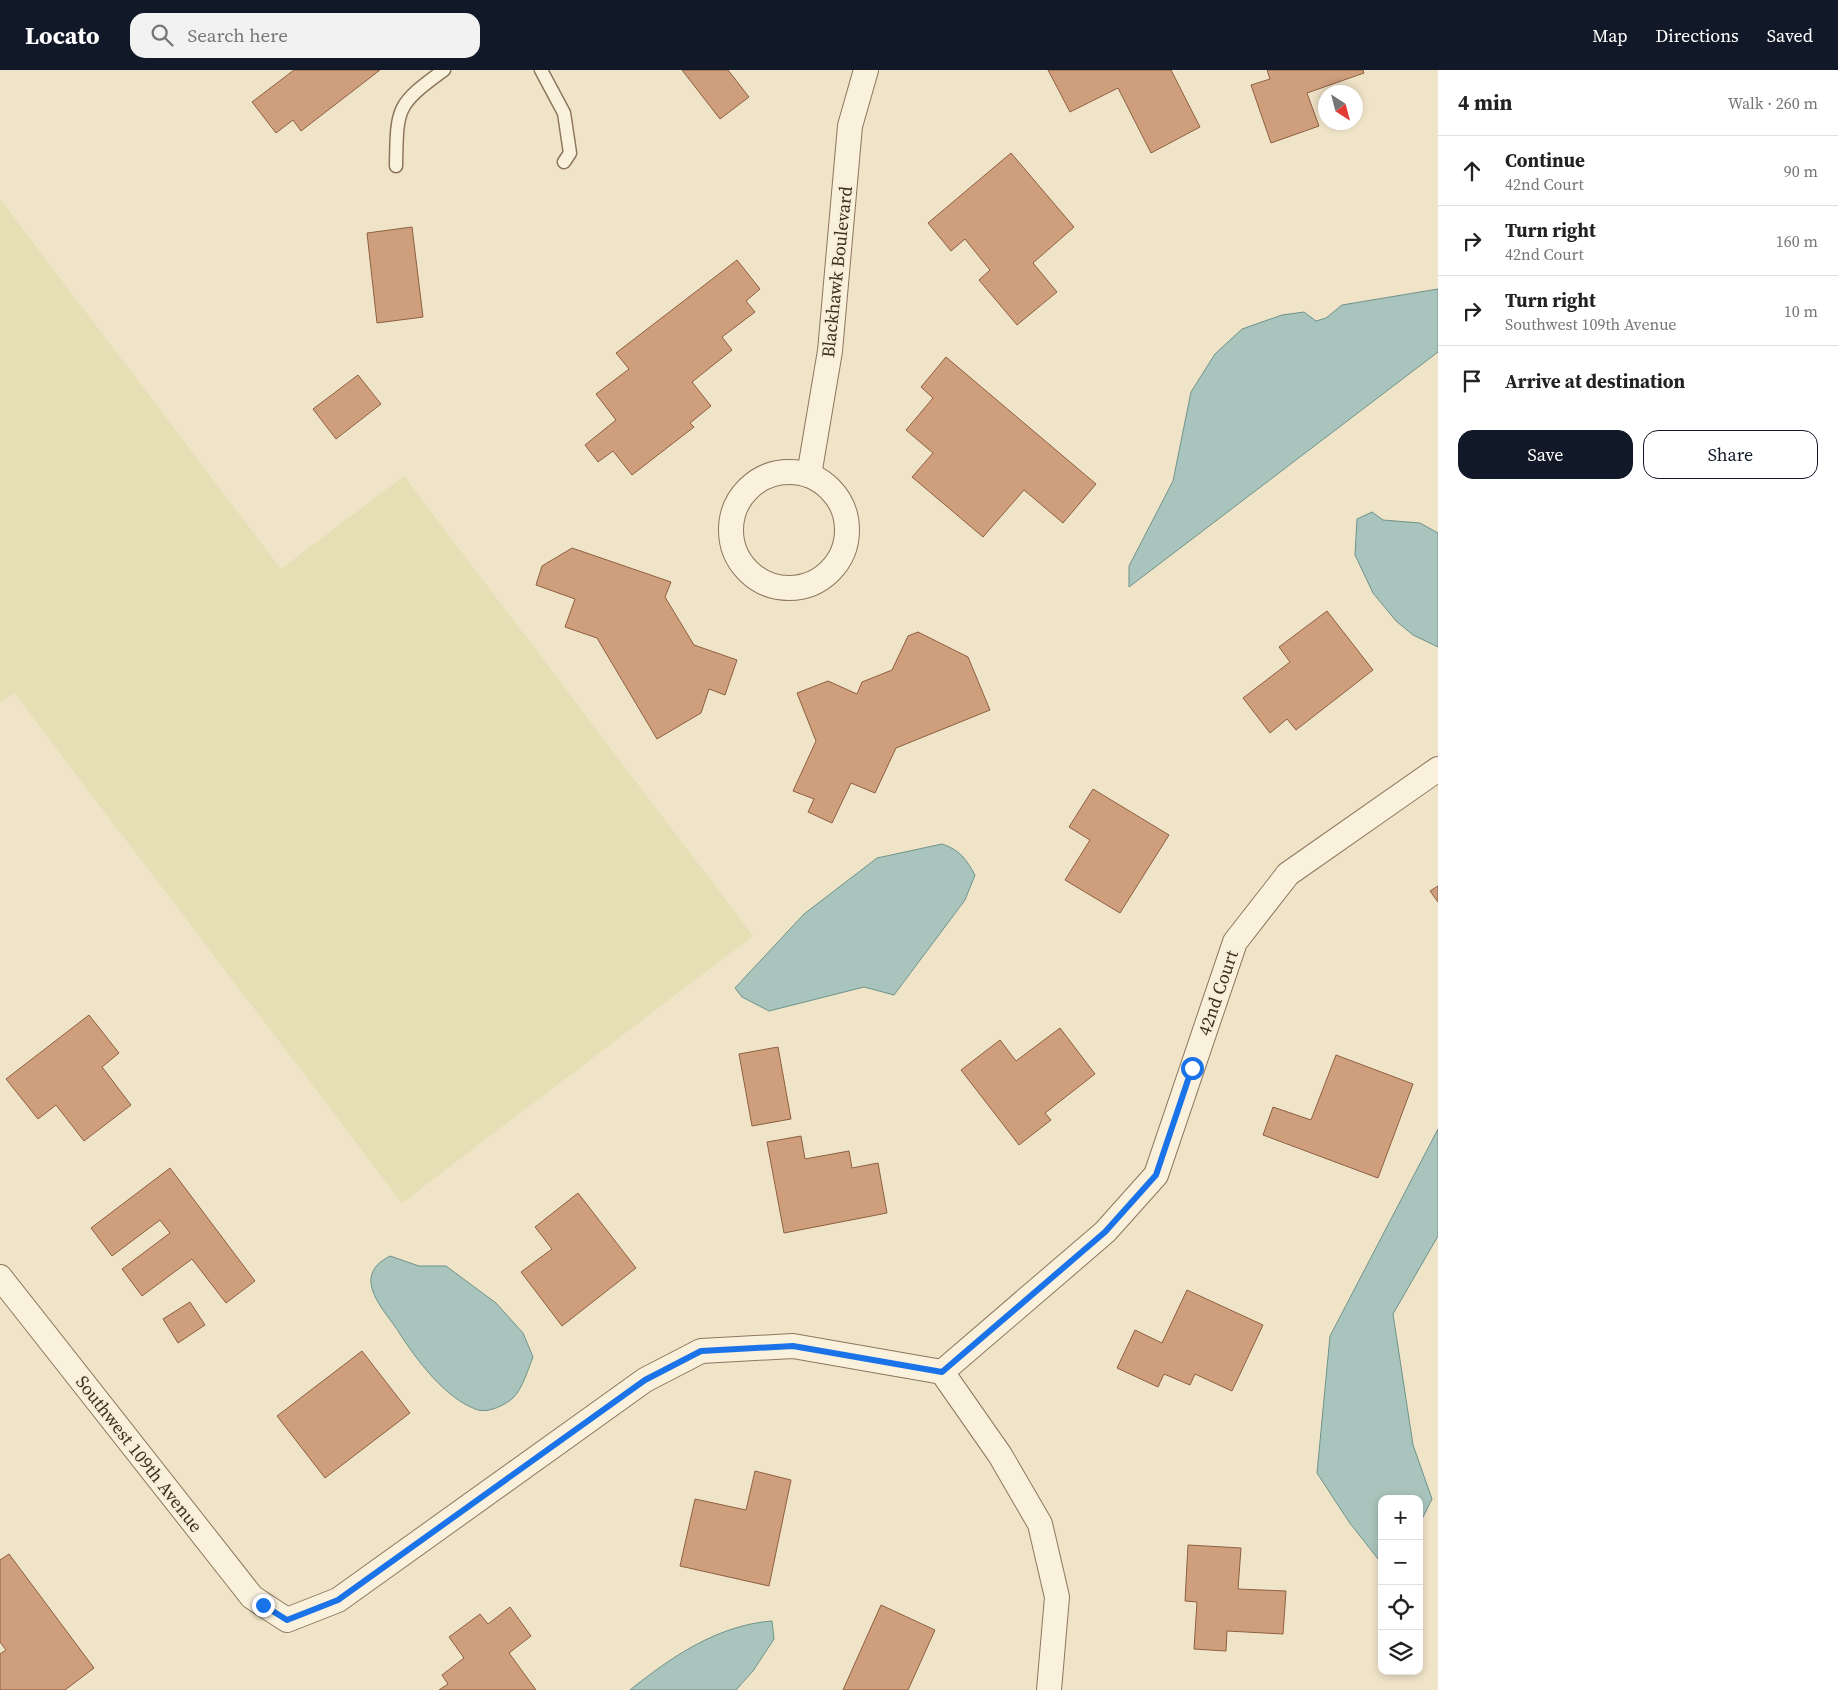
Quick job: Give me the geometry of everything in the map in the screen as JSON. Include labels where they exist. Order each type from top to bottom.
[{"type":"street","name":"Blackhawk Boulevard","points":[[809,475],[830,351],[850,126],[866,70]]},
{"type":"street","points":[[789,472],[809,475],[825,484],[837,497],[845,514],[847,531],[844,549],[835,566],[805,586],[787,588],[769,585],[752,574],[739,559],[732,540],[732,520],[738,501],[752,486],[769,476],[789,472]]},
{"type":"street","name":"42nd Court","points":[[942,1372],[1105,1232],[1156,1175],[1235,942],[1288,874],[1438,769]]},
{"type":"street","name":"Southwest 109th Avenue","points":[[0,1277],[252,1597],[287,1620],[338,1600],[645,1380],[701,1351],[793,1346],[942,1372]]},
{"type":"street","points":[[942,1372],[1000,1455],[1040,1524],[1057,1597],[1049,1690]]},
{"type":"lane","points":[[396,166],[398,118],[406,99],[444,70]]},
{"type":"lane","points":[[541,70],[564,113],[570,154],[564,162]]},
{"type":"shaded area","points":[[0,199],[281,569],[404,476],[753,936],[402,1203],[14,693],[0,703]]},
{"type":"water","points":[[1438,289],[1438,352],[1129,587],[1129,566],[1173,481],[1191,392],[1215,354],[1242,329],[1282,315],[1304,312],[1316,321],[1326,318],[1342,305]]},
{"type":"water","points":[[1372,512],[1383,520],[1420,523],[1438,533],[1438,647],[1413,635],[1396,621],[1373,593],[1355,555],[1357,519]]},
{"type":"water","points":[[942,844],[962,856],[975,875],[965,900],[894,995],[864,987],[769,1011],[742,997],[735,988],[804,914],[877,858]]},
{"type":"water","points":[[1438,1129],[1438,1236],[1393,1314],[1413,1445],[1432,1499],[1423,1517],[1423,1495],[1378,1495],[1378,1559],[1349,1522],[1317,1473],[1330,1336]]},
{"type":"water","points":[[390,1256],[419,1266],[446,1266],[496,1303],[523,1333],[533,1357],[522,1384],[513,1398],[497,1408],[478,1410],[454,1397],[432,1377],[380,1306],[373,1292],[371,1278],[374,1270]]},
{"type":"water","points":[[772,1621],[774,1639],[753,1671],[736,1690],[630,1690],[679,1655],[714,1636],[752,1624]]},
{"type":"building","points":[[294,70],[380,70],[301,131],[293,120],[276,133],[252,102]]},
{"type":"building","points":[[682,70],[728,70],[749,97],[720,119]]},
{"type":"building","points":[[1048,70],[1171,70],[1200,127],[1151,153],[1118,88],[1070,112]]},
{"type":"building","points":[[1267,70],[1363,70],[1364,73],[1330,85],[1318,85],[1318,89],[1307,93],[1318,126],[1271,143],[1251,85],[1270,79]]},
{"type":"building","points":[[1011,153],[1074,227],[1033,263],[1057,292],[1017,325],[979,280],[990,270],[965,239],[951,251],[928,223]]},
{"type":"building","points":[[412,227],[423,317],[377,323],[367,233]]},
{"type":"building","points":[[737,260],[760,289],[746,301],[755,312],[722,337],[732,350],[692,382],[711,406],[690,423],[694,427],[632,475],[613,451],[598,462],[585,445],[616,420],[596,394],[629,369],[616,353]]},
{"type":"building","points":[[946,357],[1096,484],[1063,523],[1024,490],[983,537],[912,477],[933,453],[906,430],[933,398],[921,387]]},
{"type":"building","points":[[358,375],[381,404],[336,439],[313,409]]},
{"type":"building","points":[[572,548],[671,582],[665,597],[694,645],[737,660],[725,695],[709,689],[701,713],[657,739],[597,638],[565,627],[575,599],[536,585],[542,566]]},
{"type":"building","points":[[1327,611],[1373,670],[1296,730],[1287,719],[1270,733],[1243,698],[1290,662],[1279,647]]},
{"type":"building","points":[[918,632],[968,657],[990,710],[896,748],[875,793],[851,783],[832,823],[808,812],[814,799],[793,791],[816,741],[797,693],[828,681],[857,694],[862,682],[892,670],[908,636]]},
{"type":"building","points":[[1093,789],[1169,835],[1120,913],[1065,880],[1090,840],[1069,827]]},
{"type":"building","points":[[1438,886],[1438,902],[1430,891]]},
{"type":"building","points":[[89,1015],[119,1053],[102,1067],[131,1105],[84,1141],[56,1105],[38,1119],[6,1079]]},
{"type":"building","points":[[1060,1028],[1095,1074],[1045,1113],[1051,1120],[1019,1145],[961,1070],[1000,1040],[1016,1061]]},
{"type":"building","points":[[778,1047],[791,1119],[752,1126],[739,1054]]},
{"type":"building","points":[[1336,1055],[1413,1084],[1378,1178],[1263,1135],[1273,1107],[1311,1120]]},
{"type":"building","points":[[801,1136],[805,1159],[849,1151],[852,1168],[878,1163],[887,1213],[784,1233],[767,1142]]},
{"type":"building","points":[[170,1168],[255,1281],[226,1303],[192,1259],[142,1296],[122,1269],[170,1233],[160,1220],[112,1256],[91,1228]]},
{"type":"building","points":[[578,1193],[636,1268],[562,1326],[521,1272],[552,1249],[535,1227]]},
{"type":"building","points":[[1187,1290],[1263,1325],[1232,1391],[1195,1374],[1190,1385],[1164,1374],[1158,1387],[1117,1368],[1135,1330],[1162,1343]]},
{"type":"building","points":[[190,1302],[205,1325],[178,1343],[163,1319]]},
{"type":"building","points":[[362,1351],[410,1413],[325,1478],[277,1416]]},
{"type":"building","points":[[755,1471],[791,1480],[769,1586],[680,1566],[695,1499],[746,1510]]},
{"type":"building","points":[[1188,1545],[1241,1548],[1238,1589],[1286,1591],[1283,1634],[1227,1631],[1226,1651],[1194,1649],[1197,1602],[1185,1601]]},
{"type":"building","points":[[9,1554],[94,1668],[65,1690],[0,1690],[0,1654],[6,1650],[0,1642],[0,1560]]},
{"type":"building","points":[[881,1605],[935,1630],[908,1690],[843,1690]]},
{"type":"building","points":[[510,1607],[531,1636],[509,1653],[536,1690],[439,1690],[448,1684],[442,1675],[464,1658],[449,1637],[480,1614],[488,1624]]},
{"type":"route","points":[[263,1605],[287,1620],[338,1600],[645,1380],[701,1351],[793,1346],[942,1372],[1105,1232],[1156,1175],[1192,1068]]}]
